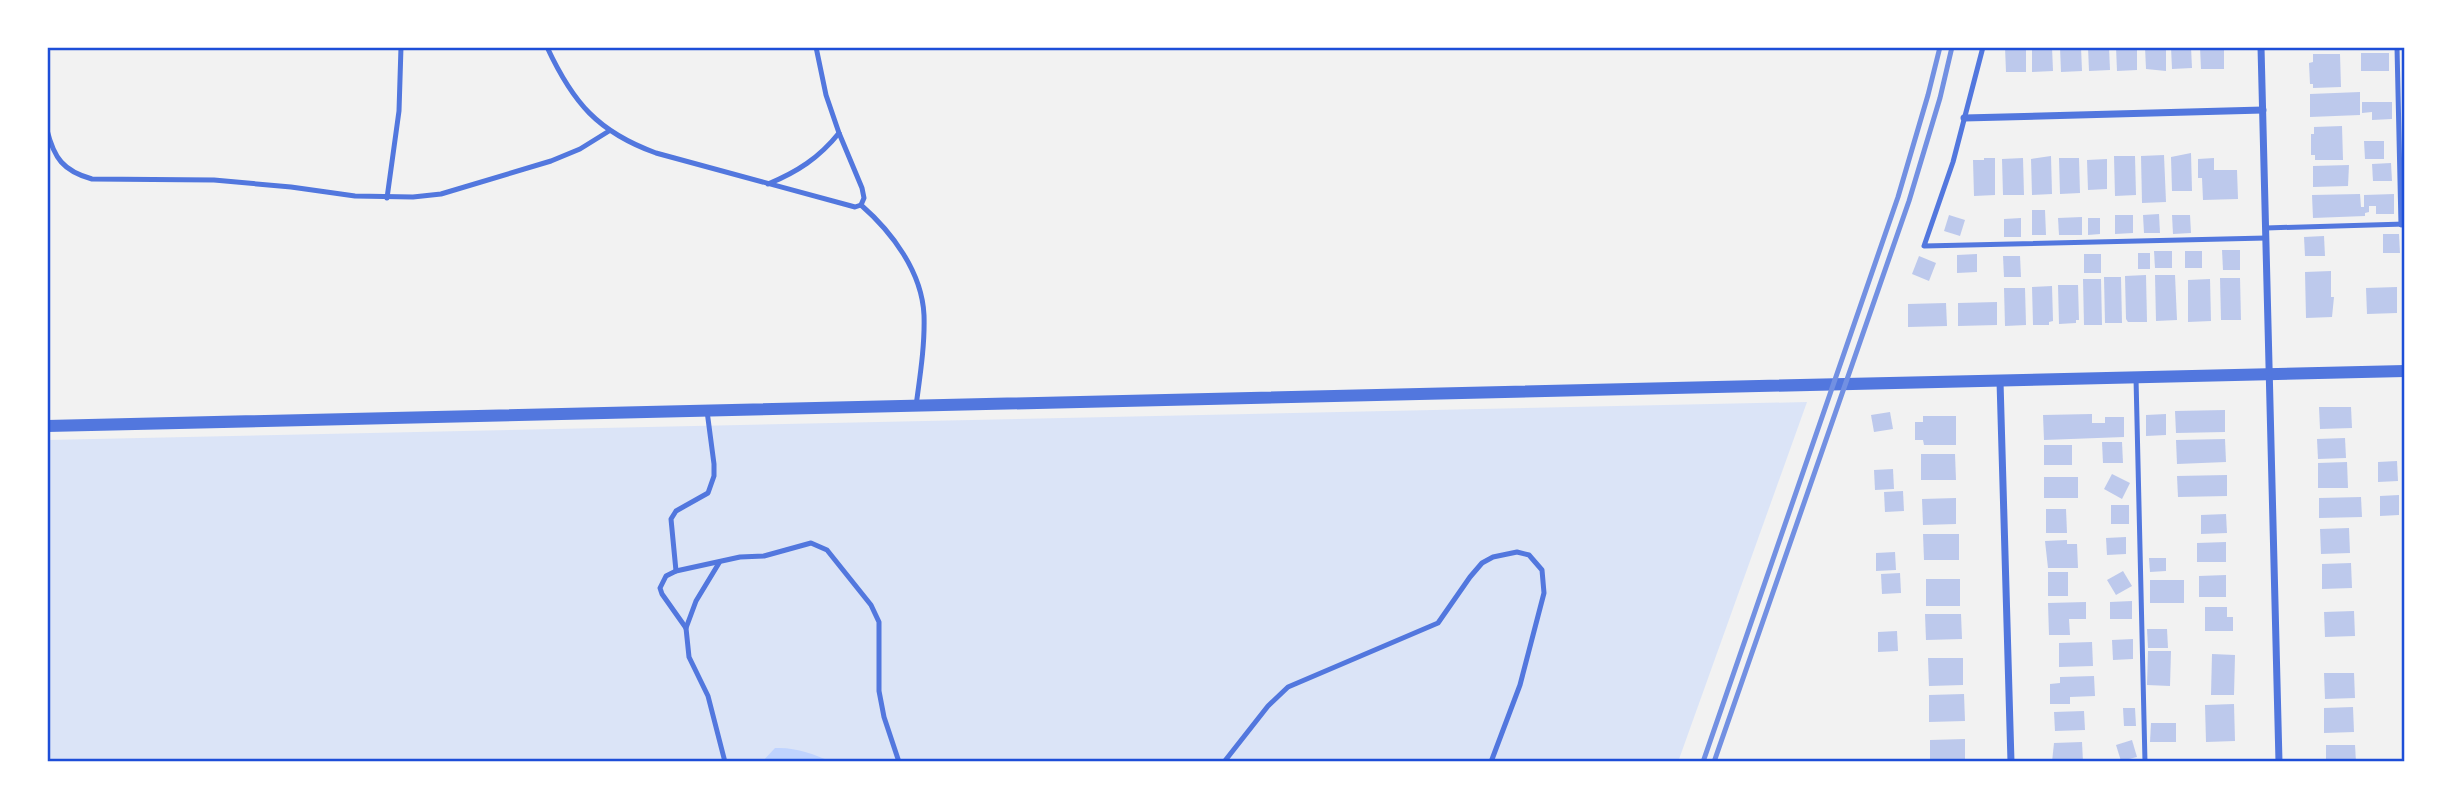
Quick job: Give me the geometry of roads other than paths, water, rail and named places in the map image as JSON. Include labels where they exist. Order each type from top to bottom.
[{"type":"street","points":[[2262,47],[2279,762]]},
{"type":"street","points":[[1964,118],[2263,110]]},
{"type":"street","points":[[47,426],[2405,372]]},
{"type":"street","points":[[2000,381],[2011,762]]},
{"type":"lane","points":[[387,198],[399,111],[401,47]]},
{"type":"lane","points":[[547,47],[572,91],[592,116],[609,131],[631,144],[855,207],[861,205],[864,198],[862,188],[839,133],[816,47]]},
{"type":"lane","points":[[1983,47],[1953,162],[1924,246],[2266,238]]},
{"type":"lane","points":[[2266,228],[2403,224],[2397,47]]},
{"type":"lane","points":[[47,130],[55,156],[77,175],[92,179],[214,180],[387,198],[442,194],[515,172],[580,149],[609,131]]},
{"type":"lane","points":[[768,184],[790,175],[812,161],[839,133]]},
{"type":"lane","points":[[861,205],[881,223],[914,272],[924,313],[916,406]]},
{"type":"lane","points":[[2136,379],[2145,762]]},
{"type":"lane","points":[[676,571],[671,519],[676,511],[708,493],[714,476],[707,411]]},
{"type":"lane","points":[[686,628],[662,594],[660,588],[666,576],[676,571],[740,557],[764,556],[811,543],[827,550],[871,605],[879,622],[879,691],[884,717],[899,762]]},
{"type":"lane","points":[[1224,762],[1268,706],[1288,687],[1438,623],[1482,563],[1505,553],[1517,552],[1529,555],[1537,562],[1545,580],[1544,593],[1520,685],[1491,762]]},
{"type":"lane","points":[[720,562],[695,601],[686,628],[689,657],[708,696],[725,762]]},
{"type":"water","points":[[775,748],[797,750],[832,762],[762,762]]},
{"type":"railway","points":[[1703,762],[1898,197],[1940,47]]},
{"type":"railway","points":[[1714,762],[1909,201],[1940,98],[1952,47]]}]
